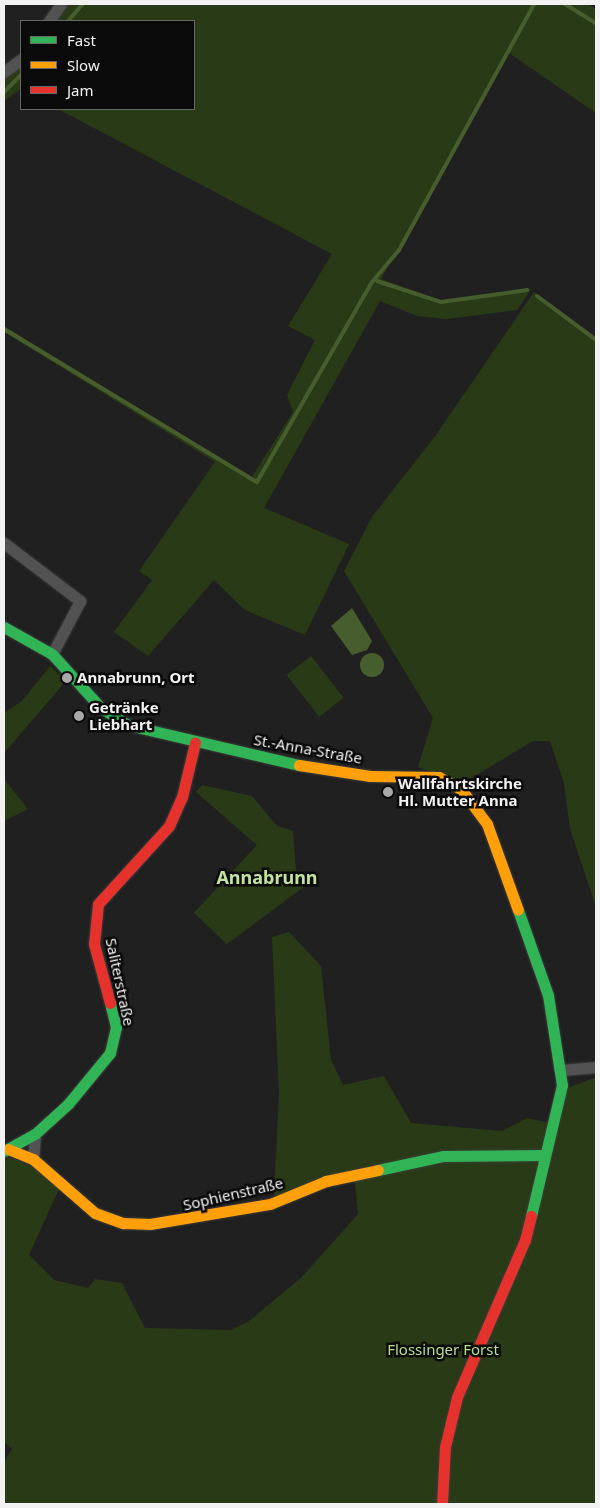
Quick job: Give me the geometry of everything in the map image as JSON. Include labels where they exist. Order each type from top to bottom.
[{"type":"street","points":[[50,20],[61,4]]},
{"type":"street","points":[[4,72],[20,60]]},
{"type":"street","points":[[4,543],[80,601],[52,654]]},
{"type":"street","name":"St.-Anna-Straße","points":[[4,627],[52,654],[108,715],[142,730],[310,768],[370,776],[428,775],[461,789],[486,824],[516,896],[548,995],[562,1070],[557,1117],[545,1154],[525,1240],[457,1397],[445,1448],[442,1504]]},
{"type":"street","name":"Saliterstraße","points":[[6,1150],[35,1134],[94,1076],[112,1048],[115,1017],[94,944],[98,904],[169,826],[182,797],[195,743]]},
{"type":"street","points":[[562,1070],[596,1067]]},
{"type":"street","points":[[33,1159],[35,1134]]},
{"type":"street","name":"Sophienstraße","points":[[6,1150],[33,1159],[95,1213],[123,1223],[150,1224],[270,1204],[326,1181],[443,1156],[545,1154]]},
{"type":"green space","points":[[64,4],[587,4],[596,9],[596,113],[509,53],[381,279],[441,301],[531,289],[517,310],[446,319],[417,316],[380,301],[264,508],[349,544],[305,635],[245,610],[214,580],[148,656],[114,632],[152,580],[139,571],[215,462],[4,332],[4,326],[252,477],[293,412],[287,395],[315,340],[288,326],[332,254],[60,110],[195,110],[195,20],[53,20]]},
{"type":"green space","points":[[20,64],[20,90],[4,101],[4,76]]},
{"type":"green space","points":[[534,292],[596,337],[596,907],[570,829],[564,783],[550,741],[533,741],[463,783],[418,767],[433,718],[344,571],[372,517],[436,435]]},
{"type":"green space","points":[[311,656],[344,698],[319,717],[287,675]]},
{"type":"green space","points":[[50,666],[66,681],[4,753],[4,713],[22,701]]},
{"type":"green space","points":[[4,779],[28,809],[4,821]]},
{"type":"green space","points":[[202,785],[252,796],[277,826],[293,831],[296,870],[305,886],[227,944],[194,913],[257,845],[196,792]]},
{"type":"green space","name":"Flossinger Forst","points":[[289,932],[321,966],[331,1060],[343,1085],[384,1076],[411,1123],[502,1131],[527,1118],[550,1123],[558,1092],[596,1077],[596,1504],[4,1504],[4,1462],[12,1449],[4,1442],[4,1156],[31,1164],[59,1189],[29,1255],[54,1280],[88,1288],[95,1279],[122,1283],[145,1328],[230,1330],[248,1322],[302,1277],[358,1214],[354,1173],[274,1199],[279,1093],[272,937]]},
{"type":"shaded area","points":[[352,608],[372,641],[367,650],[352,655],[331,626]]},
{"type":"shaded area","points":[[372,653],[381,656],[384,665],[381,674],[372,677],[363,674],[360,665],[363,656]]},
{"type":"waterway","points":[[69,20],[83,4]]},
{"type":"waterway","points":[[4,329],[257,482],[372,282],[399,250],[534,4]]},
{"type":"waterway","points":[[565,4],[596,23]]},
{"type":"waterway","points":[[4,92],[20,76]]},
{"type":"waterway","points":[[377,281],[441,302],[527,290]]},
{"type":"waterway","points":[[537,296],[596,340]]},
{"type":"traffic: fast","points":[[4,627],[52,654],[100,707],[128,725],[299,765]]},
{"type":"traffic: fast","points":[[518,910],[548,995],[562,1085],[531,1216]]},
{"type":"traffic: fast","points":[[4,1151],[35,1134],[68,1104],[110,1053],[116,1027],[110,1003]]},
{"type":"traffic: fast","points":[[378,1170],[443,1156],[545,1155]]},
{"type":"traffic: slow","points":[[299,765],[370,776],[439,777],[461,789],[487,824],[518,910]]},
{"type":"traffic: slow","points":[[8,1149],[33,1159],[95,1213],[123,1223],[150,1224],[270,1204],[326,1181],[378,1170]]},
{"type":"traffic: jam","points":[[110,1003],[94,944],[98,904],[169,826],[182,797],[195,743]]},
{"type":"traffic: jam","points":[[442,1504],[445,1447],[457,1397],[525,1240],[531,1216]]},
{"type":"place","name":"Annabrunn, Ort","points":[[67,678]]},
{"type":"place","name":"Getränke Liebhart","points":[[79,716]]},
{"type":"place","name":"Wallfahrtskirche Hl. Mutter Anna","points":[[388,792]]},
{"type":"district","name":"Annabrunn","points":[[267,877]]}]
